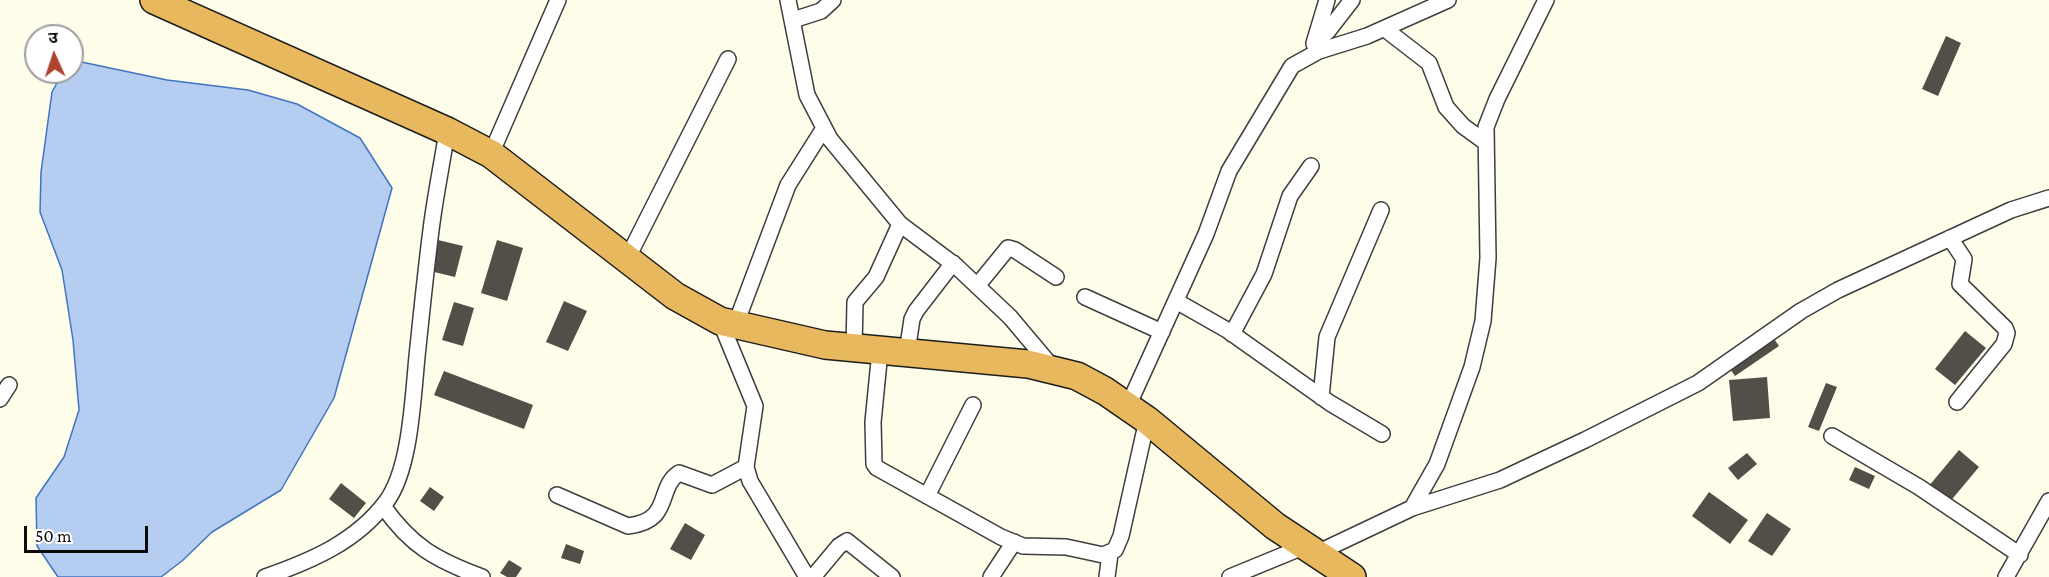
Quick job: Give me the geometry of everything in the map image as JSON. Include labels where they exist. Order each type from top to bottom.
[{"type":"highway","points":[[154,0],[447,131],[491,154],[675,296],[728,324],[867,350],[1028,364],[1055,370],[1086,381],[1137,413],[1309,550],[1352,577]]},
{"type":"street","points":[[491,154],[558,0]]},
{"type":"street","points":[[788,0],[807,95],[824,128],[859,177],[900,224],[953,263],[1010,317],[1055,370]]},
{"type":"street","points":[[793,20],[821,11],[833,0]]},
{"type":"street","points":[[1312,49],[1327,0]]},
{"type":"street","points":[[900,224],[876,277],[855,302],[867,350],[874,464],[880,471],[1023,546],[1066,547],[1103,555],[1110,554],[1115,550],[1121,536],[1137,413],[1162,332],[1238,154],[1292,66],[1312,49],[1352,0]]},
{"type":"street","points":[[1312,49],[1385,29],[1448,0]]},
{"type":"street","points":[[1412,508],[1437,464],[1472,366],[1483,321],[1488,258],[1486,127],[1492,110],[1546,0]]},
{"type":"street","points":[[1385,29],[1429,63],[1446,107],[1463,126],[1485,142]]},
{"type":"street","points":[[627,259],[728,58]]},
{"type":"street","points":[[807,577],[750,481],[746,467],[755,406],[728,324],[788,184],[824,128]]},
{"type":"street","points":[[265,577],[316,558],[336,547],[383,506],[398,480],[410,425],[431,227],[447,131]]},
{"type":"street","points":[[1232,334],[1264,274],[1290,195],[1311,166]]},
{"type":"street","points":[[1230,577],[1268,570],[1309,550],[1412,508],[1500,480],[1698,383],[1819,301],[2011,210],[2049,198]]},
{"type":"street","points":[[1321,397],[1327,337],[1381,210]]},
{"type":"street","points":[[1950,238],[1964,259],[1960,284],[2005,327],[2007,333],[2004,344],[1957,402]]},
{"type":"street","points":[[977,286],[1008,248],[1015,250],[1056,277]]},
{"type":"street","points":[[907,352],[912,319],[916,311],[953,263]]},
{"type":"street","points":[[1085,297],[1162,332]]},
{"type":"street","points":[[1176,301],[1232,334],[1321,397],[1382,434]]},
{"type":"street","points":[[0,399],[9,385]]},
{"type":"street","points":[[927,496],[973,405]]},
{"type":"street","points":[[1832,436],[1920,487],[2020,555]]},
{"type":"street","points":[[557,495],[628,526],[636,525],[656,515],[672,480],[680,473],[712,485],[746,467]]},
{"type":"street","points":[[2006,577],[2049,501]]},
{"type":"street","points":[[383,506],[415,545],[445,571],[482,577]]},
{"type":"street","points":[[813,577],[839,546],[847,541],[892,577]]},
{"type":"street","points":[[991,577],[1014,542]]},
{"type":"street","points":[[1107,577],[1110,554]]},
{"type":"water","points":[[84,63],[167,80],[248,90],[297,104],[360,138],[392,188],[334,398],[281,490],[212,532],[182,561],[161,577],[58,577],[37,546],[36,498],[64,457],[79,410],[73,340],[62,270],[40,212],[41,172],[52,92],[56,84],[84,84]]},
{"type":"building","points":[[1946,36],[1961,43],[1938,96],[1922,89]]},
{"type":"building","points":[[438,240],[463,246],[455,277],[430,271]]},
{"type":"building","points":[[497,240],[523,248],[507,301],[481,293]]},
{"type":"building","points":[[564,301],[587,311],[568,351],[546,342]]},
{"type":"building","points":[[454,302],[474,308],[463,346],[442,340]]},
{"type":"building","points":[[1965,331],[1986,348],[1955,385],[1935,369]]},
{"type":"building","points":[[1772,336],[1779,346],[1735,376],[1728,366]]},
{"type":"building","points":[[444,371],[533,405],[524,429],[434,395]]},
{"type":"building","points":[[1767,377],[1770,418],[1733,421],[1729,380]]},
{"type":"building","points":[[1826,383],[1837,387],[1819,431],[1808,427]]},
{"type":"building","points":[[1959,450],[1979,467],[1948,504],[1928,487]]},
{"type":"building","points":[[1747,453],[1757,464],[1738,480],[1728,468]]},
{"type":"building","points":[[1855,467],[1875,476],[1869,489],[1849,480]]},
{"type":"building","points":[[341,483],[366,503],[354,518],[329,499]]},
{"type":"building","points":[[430,487],[444,497],[434,511],[420,501]]},
{"type":"building","points":[[1709,492],[1748,520],[1730,544],[1692,516]]},
{"type":"building","points":[[1767,513],[1791,529],[1772,556],[1748,541]]},
{"type":"building","points":[[685,523],[705,535],[691,560],[670,549]]},
{"type":"building","points":[[566,544],[584,551],[580,564],[561,558]]},
{"type":"building","points":[[509,560],[522,568],[516,577],[507,577],[500,573]]}]
